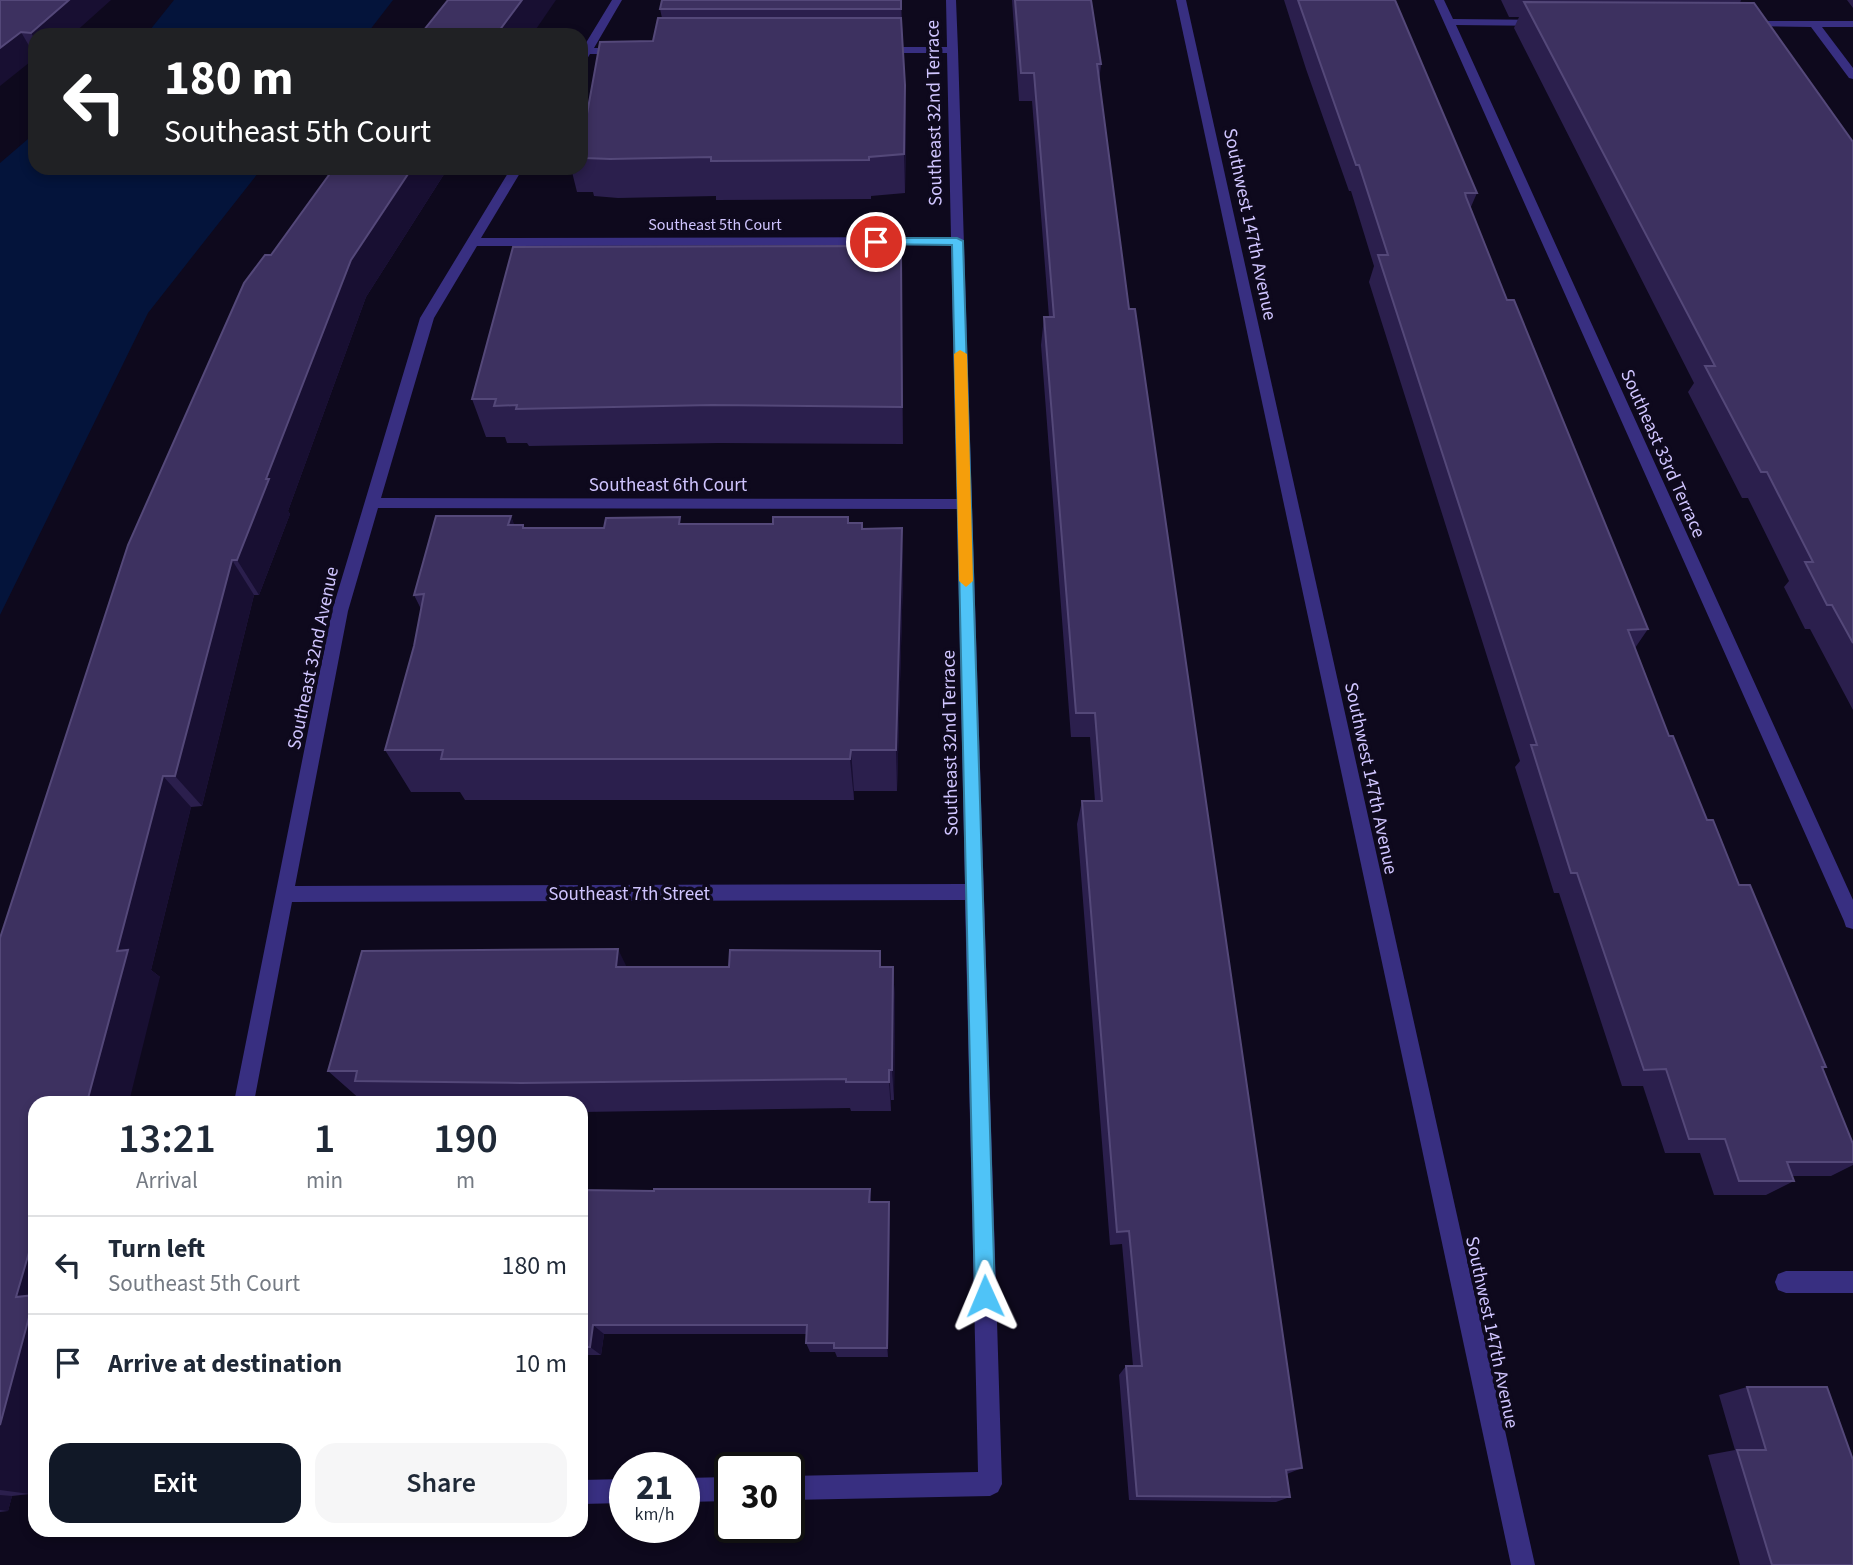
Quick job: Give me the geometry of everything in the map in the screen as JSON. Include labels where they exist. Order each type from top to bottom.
[{"type":"street","points":[[588,49],[617,0]]},
{"type":"street","name":"Southeast 32nd Terrace","points":[[805,1488],[990,1484],[951,0]]},
{"type":"street","name":"Southwest 147th Avenue","points":[[1181,0],[1522,1565]]},
{"type":"street","name":"Southeast 33rd Terrace","points":[[1439,0],[1853,921]]},
{"type":"street","points":[[1449,22],[1558,23]]},
{"type":"street","points":[[1733,23],[1853,24]]},
{"type":"street","points":[[1814,24],[1853,76]]},
{"type":"street","points":[[871,50],[953,50]]},
{"type":"street","points":[[588,56],[641,51]]},
{"type":"street","name":"Southeast 32nd Avenue","points":[[245,1096],[340,611],[427,318],[513,175]]},
{"type":"street","name":"Southeast 5th Court","points":[[472,242],[957,241]]},
{"type":"street","name":"Southeast 6th Court","points":[[372,503],[964,504]]},
{"type":"street","name":"Southeast 7th Street","points":[[285,894],[974,892]]},
{"type":"street","points":[[1786,1282],[1853,1282]]},
{"type":"street","points":[[588,1492],[609,1491]]},
{"type":"water","points":[[174,0],[393,0],[371,28],[152,28]]},
{"type":"water","points":[[28,139],[28,175],[256,175],[148,313],[0,615],[0,163]]},
{"type":"building","points":[[0,0],[69,0],[37,28],[28,28],[28,33],[21,32],[0,48]]},
{"type":"building","points":[[448,0],[522,0],[501,28],[426,28]]},
{"type":"building","points":[[662,0],[901,0],[901,9],[660,9]]},
{"type":"building","points":[[1015,0],[1091,0],[1101,64],[1097,64],[1129,309],[1135,309],[1302,1468],[1286,1470],[1290,1497],[1137,1496],[1126,1366],[1142,1366],[1129,1231],[1117,1232],[1082,801],[1102,801],[1095,713],[1076,713],[1044,317],[1054,317],[1034,73],[1021,73]]},
{"type":"building","points":[[1298,0],[1395,0],[1477,193],[1465,193],[1507,300],[1514,300],[1648,629],[1628,630],[1669,736],[1673,736],[1707,820],[1713,820],[1739,885],[1750,885],[1826,1067],[1822,1067],[1853,1144],[1853,1162],[1787,1162],[1794,1181],[1739,1181],[1725,1139],[1689,1139],[1666,1069],[1644,1070],[1577,873],[1571,873],[1531,745],[1537,745],[1378,255],[1388,255],[1359,165],[1356,165]]},
{"type":"building","points":[[1524,2],[1754,3],[1853,142],[1853,643],[1832,605],[1827,605],[1805,562],[1813,562],[1767,472],[1761,472],[1705,366],[1715,366]]},
{"type":"building","points":[[658,18],[901,18],[905,85],[904,154],[869,157],[869,160],[588,158],[588,108],[600,42],[653,41]]},
{"type":"building","points":[[329,175],[407,175],[351,260],[237,560],[232,560],[175,776],[163,776],[117,951],[128,950],[89,1096],[28,1096],[28,1256],[16,1297],[28,1296],[28,1321],[0,1425],[0,938],[128,545],[244,283],[265,255],[271,255]]},
{"type":"building","points":[[861,246],[861,252],[871,252],[870,255],[901,254],[902,407],[712,405],[516,409],[517,405],[494,406],[496,399],[472,399],[513,247]]},
{"type":"building","points":[[436,516],[511,516],[508,525],[523,525],[523,528],[604,528],[606,518],[680,517],[679,524],[773,524],[773,517],[848,517],[848,523],[862,523],[862,529],[902,528],[896,750],[851,750],[850,759],[441,759],[443,750],[385,750],[414,646],[424,594],[414,595]]},
{"type":"building","points":[[618,949],[616,967],[729,967],[730,950],[880,951],[880,967],[893,967],[892,1070],[889,1070],[889,1082],[846,1082],[846,1079],[521,1083],[355,1081],[357,1071],[328,1071],[362,951]]},
{"type":"building","points":[[870,1189],[869,1202],[889,1202],[887,1348],[834,1348],[834,1343],[806,1343],[807,1325],[593,1325],[588,1347],[588,1190]]},
{"type":"building","points":[[1747,1387],[1827,1387],[1853,1460],[1853,1565],[1772,1565],[1737,1450],[1766,1450]]},
{"type":"slow traffic","points":[[960,354],[966,581]]},
{"type":"route","points":[[876,242],[957,241],[985,1296]]}]
